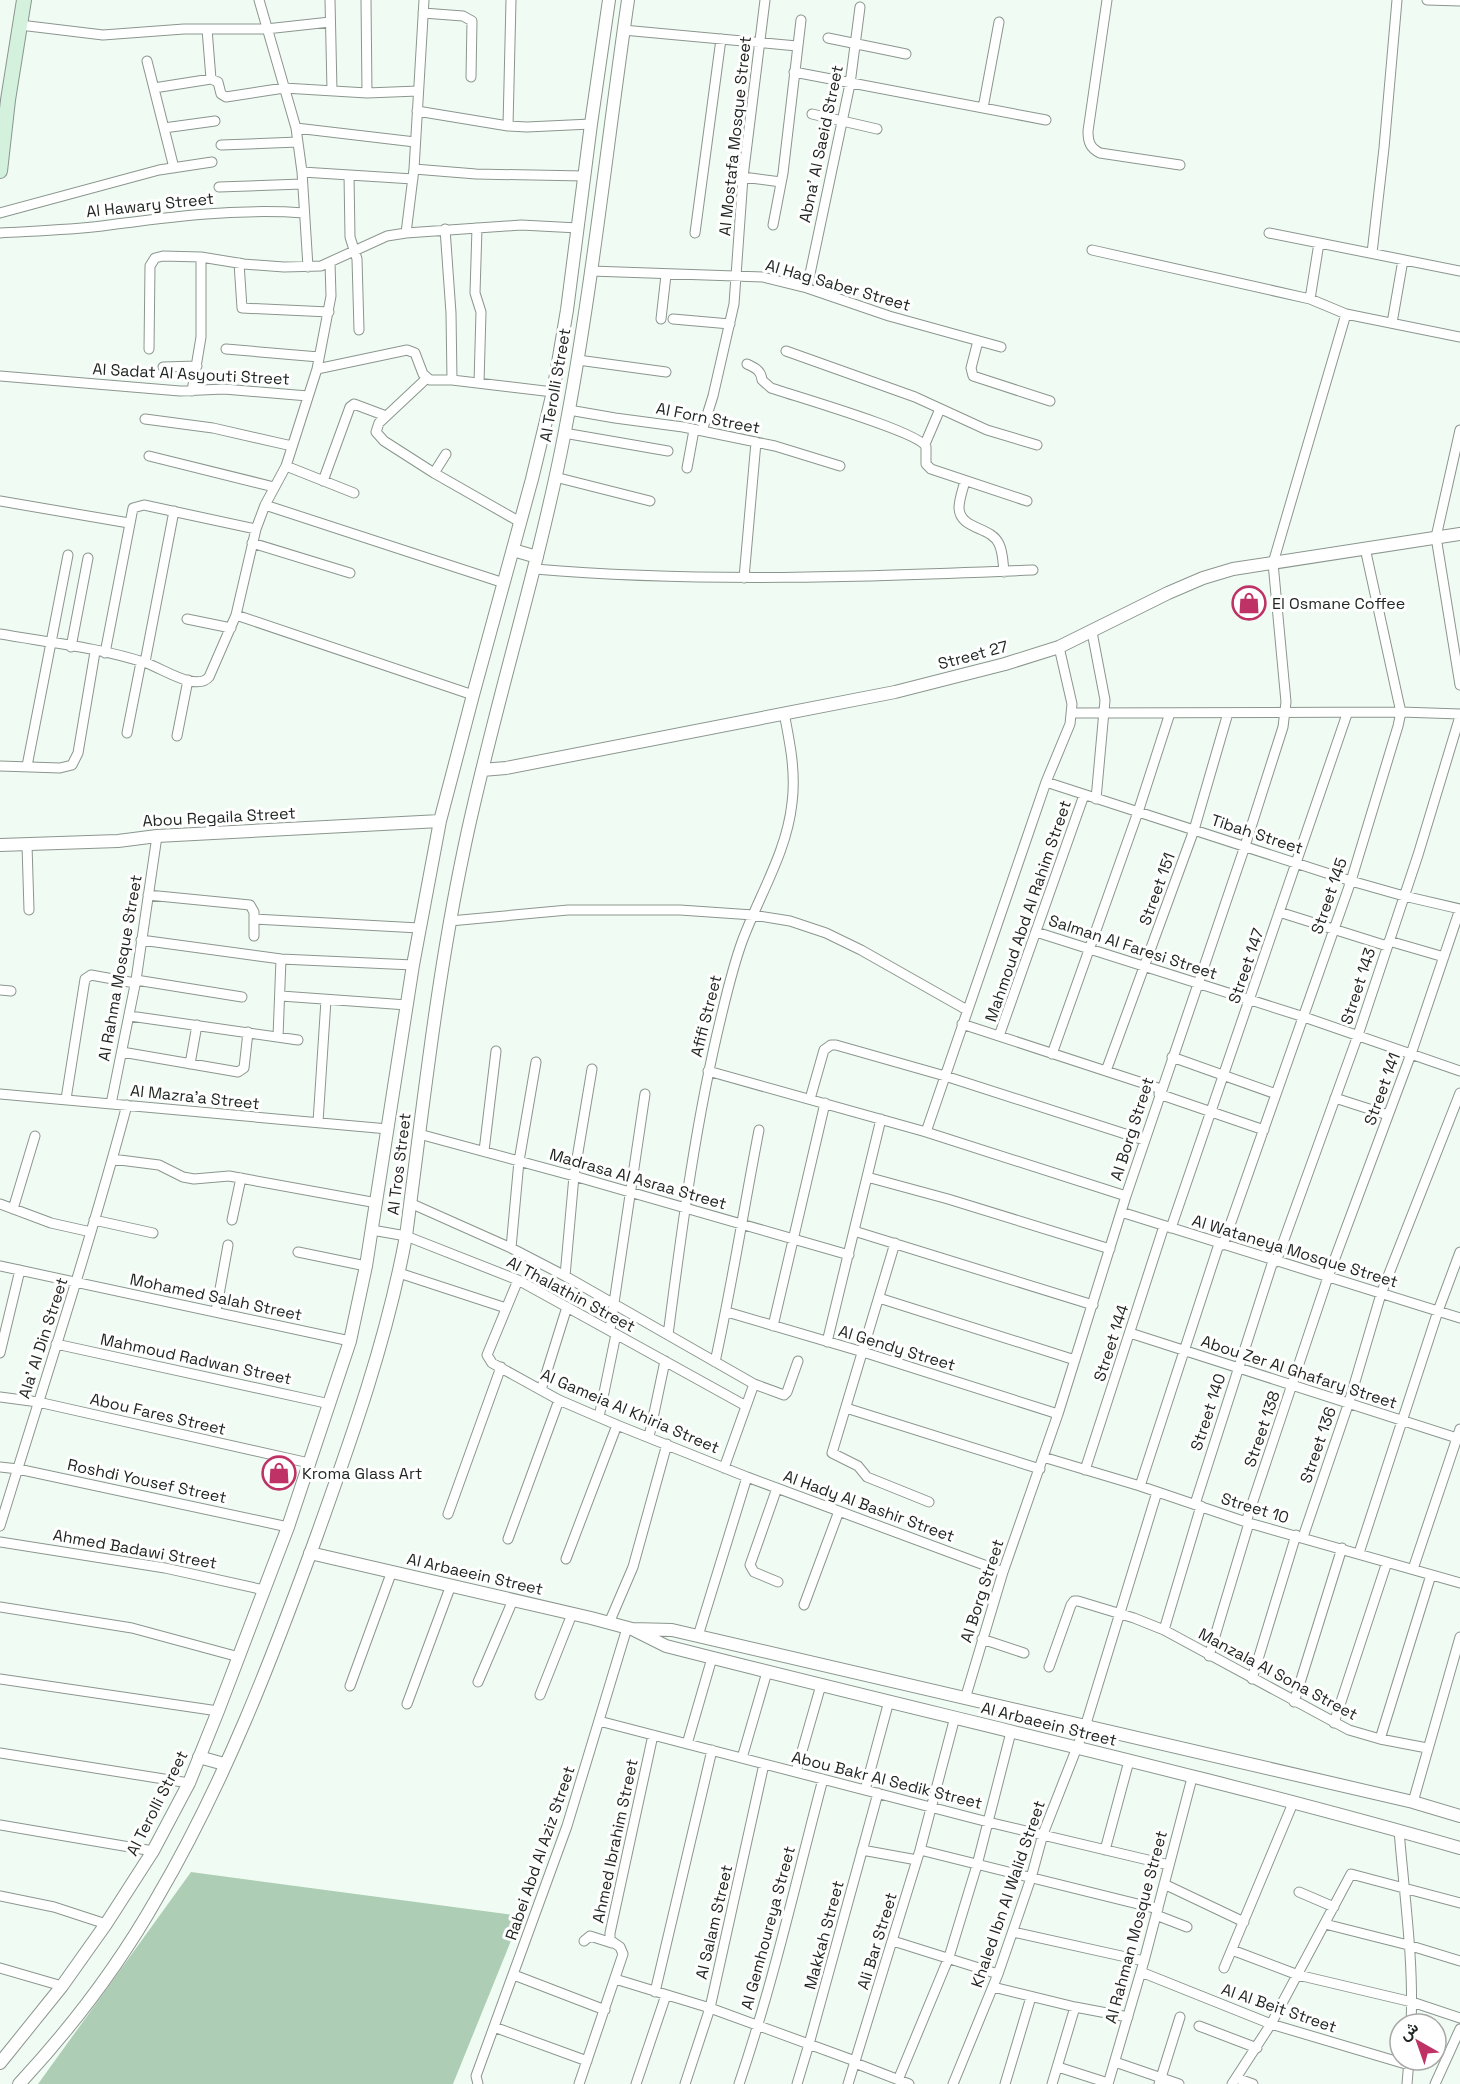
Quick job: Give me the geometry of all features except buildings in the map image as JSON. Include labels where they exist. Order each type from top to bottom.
[{"type":"main road","points":[[0,171],[2,137],[24,0]]},
{"type":"street","points":[[259,0],[296,128],[302,172],[308,267]]},
{"type":"street","points":[[330,0],[332,90]]},
{"type":"street","points":[[366,0],[367,93]]},
{"type":"street","points":[[406,233],[414,169],[424,0]]},
{"type":"street","points":[[508,126],[512,0]]},
{"type":"street","name":"Al Terolli Street","points":[[455,765],[553,392],[567,310],[609,0]]},
{"type":"street","name":"Al Terolli Street","points":[[482,770],[536,563],[578,360],[628,0]]},
{"type":"street","name":"Al Mostafa Mosque Street","points":[[687,468],[698,431],[713,396],[730,324],[738,275],[743,177],[765,0]]},
{"type":"street","points":[[1107,0],[1088,141],[1092,149],[1100,153],[1179,165]]},
{"type":"street","points":[[1372,253],[1397,0]]},
{"type":"street","points":[[1427,0],[1460,1]]},
{"type":"street","name":"Abna' Al Saeid Street","points":[[807,288],[850,84],[860,7]]},
{"type":"street","points":[[423,13],[462,15],[472,21],[471,76]]},
{"type":"street","points":[[773,225],[781,182],[801,20]]},
{"type":"street","points":[[20,25],[103,35],[207,28],[266,29],[330,22]]},
{"type":"street","points":[[983,108],[999,22]]},
{"type":"street","points":[[207,28],[211,79]]},
{"type":"street","points":[[623,30],[797,46]]},
{"type":"street","points":[[828,38],[906,54]]},
{"type":"street","points":[[695,233],[721,39]]},
{"type":"street","points":[[147,61],[174,168]]},
{"type":"street","points":[[794,72],[1046,120]]},
{"type":"street","points":[[154,88],[211,79],[218,82],[224,97],[284,88],[367,93],[418,91]]},
{"type":"street","points":[[417,111],[508,126],[591,124]]},
{"type":"street","points":[[812,114],[877,129]]},
{"type":"street","points":[[164,128],[215,122]]},
{"type":"street","points":[[296,128],[416,142]]},
{"type":"street","points":[[221,145],[298,142]]},
{"type":"street","points":[[0,213],[159,170],[212,162]]},
{"type":"street","points":[[414,169],[476,174],[584,176]]},
{"type":"street","points":[[302,172],[413,179]]},
{"type":"street","points":[[349,175],[350,237],[357,259],[359,330]]},
{"type":"street","points":[[743,177],[781,182]]},
{"type":"street","points":[[219,187],[302,184]]},
{"type":"street","name":"Al Hawary Street","points":[[0,233],[66,230],[170,216],[224,212],[304,213]]},
{"type":"street","points":[[149,349],[150,266],[152,261],[159,256],[201,257],[239,263],[308,267],[330,263],[387,237],[406,233],[520,225],[578,228]]},
{"type":"street","points":[[477,228],[475,293],[481,312],[479,383]]},
{"type":"street","points":[[445,229],[451,313],[452,380]]},
{"type":"street","points":[[1269,233],[1460,271]]},
{"type":"street","points":[[1310,299],[1319,243]]},
{"type":"street","points":[[1092,250],[1310,299],[1346,314],[1460,337]]},
{"type":"street","points":[[192,392],[201,337],[201,257]]},
{"type":"street","points":[[1392,323],[1403,260]]},
{"type":"street","points":[[239,263],[242,308],[329,312]]},
{"type":"street","points":[[0,634],[143,662],[201,683],[209,677],[236,615],[256,529],[265,505],[286,466],[317,369],[331,296],[330,263]]},
{"type":"street","name":"Al Hag Saber Street","points":[[591,271],[763,277],[807,288],[889,316],[1001,348]]},
{"type":"street","points":[[661,319],[666,275]]},
{"type":"street","points":[[1273,563],[1346,314]]},
{"type":"street","points":[[673,319],[730,324]]},
{"type":"street","points":[[978,341],[971,368],[973,376],[1050,400]]},
{"type":"street","points":[[226,349],[319,357]]},
{"type":"street","points":[[317,369],[407,350],[415,353],[427,378],[436,382],[452,380],[553,392]]},
{"type":"street","points":[[786,351],[915,397],[987,430],[1037,445]]},
{"type":"street","points":[[578,360],[666,372]]},
{"type":"street","points":[[747,364],[757,369],[762,380],[771,388],[876,422],[925,444]]},
{"type":"street","points":[[163,367],[197,366]]},
{"type":"street","name":"Al Sadat Al Asyouti Street","points":[[0,376],[192,392],[224,389],[308,396]]},
{"type":"street","points":[[427,378],[377,427],[376,432],[379,437],[434,473],[520,522]]},
{"type":"street","points":[[323,481],[352,405],[386,416]]},
{"type":"street","points":[[940,409],[925,444],[925,461],[928,467],[1027,501]]},
{"type":"street","name":"Al Forn Street","points":[[568,410],[656,423],[756,442],[788,449],[840,466]]},
{"type":"street","points":[[144,419],[213,428],[292,446]]},
{"type":"street","points":[[1460,430],[1436,537],[1460,685]]},
{"type":"street","points":[[564,433],[668,451]]},
{"type":"street","points":[[744,578],[756,442]]},
{"type":"street","points":[[434,473],[446,454]]},
{"type":"street","points":[[149,456],[274,487]]},
{"type":"street","points":[[286,466],[354,493]]},
{"type":"street","points":[[555,477],[650,501]]},
{"type":"street","points":[[965,481],[959,510],[961,517],[966,523],[990,533],[996,539],[1000,545],[1004,572]]},
{"type":"street","points":[[0,501],[129,523]]},
{"type":"street","points":[[105,653],[133,508],[139,505],[256,529]]},
{"type":"street","points":[[265,505],[504,583]]},
{"type":"street","points":[[127,733],[174,511]]},
{"type":"street","name":"Street 27","points":[[482,770],[506,768],[906,690],[1059,647],[1168,593],[1203,578],[1233,569],[1460,534]]},
{"type":"street","points":[[252,543],[350,573]]},
{"type":"street","name":"Street 145","points":[[1140,1486],[1221,1244],[1264,1130],[1351,881],[1395,739],[1401,712],[1365,548]]},
{"type":"street","points":[[513,550],[536,563],[607,575],[744,578],[1033,570]]},
{"type":"street","points":[[27,766],[68,555]]},
{"type":"street","points":[[71,647],[88,558]]},
{"type":"street","name":"Al Borg Street","points":[[965,1699],[1003,1572],[1058,1414],[1160,1092],[1245,846],[1285,714],[1286,702],[1273,563]]},
{"type":"street","points":[[236,615],[472,694]]},
{"type":"street","points":[[186,619],[231,628]]},
{"type":"street","points":[[1092,632],[1105,700],[1096,799]]},
{"type":"street","points":[[926,1132],[1046,783],[1070,724],[1071,695],[1059,647]]},
{"type":"street","points":[[0,766],[69,766],[76,760],[95,651]]},
{"type":"street","points":[[177,736],[188,680]]},
{"type":"street","points":[[1072,713],[1347,714],[1401,712],[1460,715]]},
{"type":"street","name":"Afifi Street","points":[[668,1335],[684,1208],[708,1071],[732,975],[753,915],[784,840],[792,803],[794,774],[784,713]]},
{"type":"street","points":[[1052,1054],[1138,812],[1170,713]]},
{"type":"street","name":"Street 151","points":[[1106,1071],[1194,830],[1228,713]]},
{"type":"street","name":"Street 147","points":[[1168,1227],[1212,1111],[1347,714]]},
{"type":"street","name":"Street 143","points":[[1275,1261],[1358,1035],[1460,715]]},
{"type":"street","name":"Al Tros Street","points":[[288,1527],[350,1341],[377,1203],[412,964],[440,821],[455,765]]},
{"type":"street","name":"Al Tros Street","points":[[310,1552],[362,1407],[399,1273],[450,921],[482,770]]},
{"type":"street","name":"Tibah Street","points":[[1046,783],[1351,881],[1460,909]]},
{"type":"street","name":"Mahmoud Abd Al Rahim Street","points":[[999,1036],[1084,795]]},
{"type":"street","name":"Abou Regaila Street","points":[[0,845],[118,841],[157,836],[440,821]]},
{"type":"street","name":"Al Rahma Mosque Street","points":[[111,1104],[130,1016],[157,836]]},
{"type":"street","points":[[27,845],[29,910]]},
{"type":"street","points":[[148,895],[245,904],[253,908],[254,936]]},
{"type":"street","name":"Street 141","points":[[1328,1278],[1460,909]]},
{"type":"street","points":[[450,921],[568,910],[680,910],[753,915],[790,921],[826,933],[861,950],[967,1010]]},
{"type":"street","points":[[1280,912],[1334,930],[1444,957]]},
{"type":"street","points":[[254,919],[419,928]]},
{"type":"street","name":"Salman Al Faresi Street","points":[[1036,932],[1304,1017],[1460,1071]]},
{"type":"street","points":[[141,940],[281,959],[412,964]]},
{"type":"street","points":[[278,1037],[281,959]]},
{"type":"street","points":[[66,1099],[85,979],[91,975],[242,997]]},
{"type":"street","points":[[0,990],[11,992]]},
{"type":"street","points":[[281,996],[407,1005]]},
{"type":"street","points":[[318,1122],[326,1000]]},
{"type":"street","points":[[130,1016],[298,1040]]},
{"type":"street","points":[[962,1024],[1106,1071],[1264,1130]]},
{"type":"street","points":[[190,1064],[196,1025]]},
{"type":"street","points":[[122,1052],[241,1072],[244,1068],[248,1032]]},
{"type":"street","points":[[810,1099],[824,1050],[831,1045],[945,1076],[1144,1140]]},
{"type":"street","points":[[484,1151],[496,1051]]},
{"type":"street","points":[[1172,1057],[1276,1094]]},
{"type":"street","points":[[511,1248],[519,1161],[536,1062]]},
{"type":"street","points":[[565,1276],[574,1176],[592,1069]]},
{"type":"street","points":[[708,1071],[926,1132],[1126,1196]]},
{"type":"street","name":"Street 136","points":[[1252,1679],[1299,1536],[1349,1402],[1381,1294],[1460,1093]]},
{"type":"street","name":"Al Mazra'a Street","points":[[0,1094],[388,1129]]},
{"type":"street","points":[[599,1417],[613,1332],[614,1303],[629,1192],[645,1094]]},
{"type":"street","points":[[1335,1098],[1388,1115]]},
{"type":"street","points":[[773,1326],[825,1103]]},
{"type":"street","name":"Ala' Al Din Street","points":[[0,1526],[77,1283],[127,1105]]},
{"type":"street","points":[[827,1342],[881,1119]]},
{"type":"street","points":[[715,1362],[727,1312],[740,1224],[759,1130]]},
{"type":"street","name":"Madrasa Al Asraa Street","points":[[419,1134],[849,1255]]},
{"type":"street","points":[[13,1209],[35,1136]]},
{"type":"street","points":[[112,1159],[159,1165],[183,1177],[194,1179],[214,1176],[241,1178],[377,1203]]},
{"type":"street","points":[[867,1177],[948,1199],[1110,1249]]},
{"type":"street","points":[[232,1220],[241,1178]]},
{"type":"street","name":"Al Thalathin Street","points":[[410,1203],[511,1248],[565,1276],[754,1384],[784,1395],[798,1361]]},
{"type":"street","points":[[0,1204],[51,1223],[91,1232]]},
{"type":"street","name":"Al Wataneya Mosque Street","points":[[1121,1212],[1328,1278],[1460,1317]]},
{"type":"street","points":[[94,1220],[153,1233]]},
{"type":"street","name":"Street 144","points":[[1085,1470],[1168,1227]]},
{"type":"street","name":"Al Thalathin Street","points":[[372,1230],[406,1236],[518,1280],[746,1406]]},
{"type":"street","points":[[854,1231],[1093,1305]]},
{"type":"street","points":[[895,1243],[832,1451],[835,1456],[858,1466],[867,1477],[929,1502]]},
{"type":"street","points":[[216,1311],[228,1245]]},
{"type":"street","points":[[298,1252],[366,1266]]},
{"type":"street","points":[[1359,1553],[1404,1421],[1438,1311],[1460,1252]]},
{"type":"street","name":"Street 140","points":[[1164,1630],[1238,1368],[1275,1261]]},
{"type":"street","name":"Mohamed Salah Street","points":[[0,1266],[350,1341]]},
{"type":"street","points":[[0,1353],[4,1320],[20,1270]]},
{"type":"street","points":[[399,1273],[506,1308],[518,1280]]},
{"type":"street","name":"Street 138","points":[[1209,1656],[1247,1522],[1328,1278]]},
{"type":"street","points":[[879,1298],[1075,1360]]},
{"type":"street","points":[[541,1390],[567,1306]]},
{"type":"street","name":"Al Gameia Al Khiria Street","points":[[506,1308],[488,1355],[492,1363],[559,1400],[724,1468]]},
{"type":"street","name":"Al Gendy Street","points":[[727,1312],[1058,1414]]},
{"type":"street","name":"Abou Zer Al Ghafary Street","points":[[1130,1333],[1404,1421],[1459,1435]]},
{"type":"street","name":"Mahmoud Radwan Street","points":[[56,1344],[330,1404]]},
{"type":"street","points":[[649,1437],[665,1361]]},
{"type":"street","points":[[448,1514],[501,1367]]},
{"type":"street","points":[[724,1468],[754,1384]]},
{"type":"street","name":"Abou Fares Street","points":[[0,1397],[38,1402],[309,1463]]},
{"type":"street","points":[[508,1539],[559,1400]]},
{"type":"street","points":[[846,1408],[1040,1468]]},
{"type":"street","points":[[566,1559],[617,1425]]},
{"type":"street","points":[[1413,1569],[1459,1435]]},
{"type":"street","points":[[609,1623],[633,1567],[667,1444]]},
{"type":"street","name":"Street 10","points":[[1043,1457],[1140,1486],[1247,1522],[1460,1583]]},
{"type":"street","name":"Roshdi Yousef Street","points":[[0,1467],[288,1527]]},
{"type":"street","name":"Al Hady Al Bashir Street","points":[[724,1468],[1003,1572]]},
{"type":"street","points":[[698,1636],[747,1477]]},
{"type":"street","points":[[777,1488],[750,1566],[754,1572],[777,1582]]},
{"type":"street","name":"Khaled Ibn Al Walid Street","points":[[952,2084],[998,1974],[1031,1878],[1042,1834],[1085,1727],[1157,1492]]},
{"type":"street","points":[[804,1605],[839,1511]]},
{"type":"street","name":"Al Terolli Street","points":[[0,2063],[6,2047],[62,1986],[106,1924],[153,1851],[189,1783],[219,1711],[288,1527]]},
{"type":"street","name":"Ahmed Badawi Street","points":[[0,1542],[165,1568],[264,1590]]},
{"type":"street","points":[[1294,1702],[1342,1548]]},
{"type":"street","points":[[20,2084],[90,2000],[136,1934],[176,1864],[225,1764],[280,1635],[310,1552]]},
{"type":"street","name":"Al Arbaeein Street","points":[[310,1552],[629,1628],[672,1630],[1459,1813]]},
{"type":"street","points":[[1334,1723],[1387,1562]]},
{"type":"street","points":[[350,1686],[392,1571]]},
{"type":"street","points":[[1380,1739],[1431,1575]]},
{"type":"street","points":[[407,1704],[451,1585]]},
{"type":"street","points":[[478,1682],[513,1600]]},
{"type":"street","name":"Manzala Al Sona Street","points":[[1049,1667],[1072,1602],[1078,1601],[1164,1630],[1349,1730],[1427,1748]]},
{"type":"street","points":[[0,1607],[132,1628],[168,1636],[239,1658]]},
{"type":"street","points":[[540,1695],[572,1614]]},
{"type":"street","name":"Al Arbaeein Street","points":[[629,1628],[666,1646],[1011,1732],[1076,1746],[1460,1848]]},
{"type":"street","name":"Rabei Abd Al Aziz Street","points":[[478,2084],[476,2076],[564,1836],[629,1628]]},
{"type":"street","points":[[1413,1802],[1460,1637]]},
{"type":"street","points":[[982,1639],[1024,1653]]},
{"type":"street","points":[[687,1744],[712,1658]]},
{"type":"street","points":[[742,1758],[766,1672]]},
{"type":"street","points":[[0,1679],[219,1711]]},
{"type":"street","points":[[796,1772],[821,1685]]},
{"type":"street","points":[[865,1790],[889,1701]]},
{"type":"street","name":"Ali Bar Street","points":[[848,2084],[893,1941],[955,1717]]},
{"type":"street","name":"Abou Bakr Al Sedik Street","points":[[599,1721],[987,1821],[1169,1865]]},
{"type":"street","points":[[898,2080],[949,1957],[977,1865],[1011,1732]]},
{"type":"street","name":"Ahmed Ibrahim Street","points":[[579,2084],[623,1951],[612,1943],[609,1933],[653,1735]]},
{"type":"street","points":[[655,1992],[712,1750]]},
{"type":"street","points":[[0,1754],[189,1783]]},
{"type":"street","points":[[199,1757],[225,1764]]},
{"type":"street","points":[[1105,1850],[1129,1761]]},
{"type":"street","name":"Al Salam Street","points":[[685,2084],[710,2008],[764,1764]]},
{"type":"street","name":"Al Rahman Mosque Street","points":[[1108,2084],[1141,1972],[1192,1778]]},
{"type":"street","name":"Al Gemhoureya Street","points":[[739,2084],[758,2026],[823,1779]]},
{"type":"street","name":"Makkah Street","points":[[797,2084],[878,1793]]},
{"type":"street","points":[[1224,1968],[1293,1803]]},
{"type":"street","points":[[0,1825],[153,1851]]},
{"type":"street","points":[[1399,1830],[1412,2012]]},
{"type":"street","points":[[862,1850],[918,1855],[977,1865],[1157,1912],[1187,1927]]},
{"type":"street","points":[[1253,2084],[1234,2081],[1271,2024],[1352,1874],[1460,1904]]},
{"type":"street","points":[[1164,1884],[1244,1922]]},
{"type":"street","points":[[1299,1892],[1334,1907]]},
{"type":"street","points":[[0,1896],[54,1907],[106,1924]]},
{"type":"street","points":[[1325,1924],[1460,1961]]},
{"type":"street","points":[[1013,1932],[1144,1961]]},
{"type":"street","points":[[584,1941],[590,1936],[612,1943]]},
{"type":"street","points":[[893,1941],[998,1974]]},
{"type":"street","points":[[1232,1950],[1298,1975],[1412,2002],[1460,2018]]},
{"type":"street","points":[[0,1968],[62,1986]]},
{"type":"street","name":"Al Al Beit Street","points":[[1141,1972],[1271,2024],[1388,2056]]},
{"type":"street","points":[[514,1975],[605,2010]]},
{"type":"street","points":[[615,1979],[710,2008],[909,2084]]},
{"type":"street","points":[[993,1987],[1128,2017]]},
{"type":"street","points":[[636,2084],[666,1995]]},
{"type":"street","points":[[1005,2084],[1031,1997]]},
{"type":"street","points":[[1053,2084],[1075,2007]]},
{"type":"street","points":[[1160,2081],[1180,2017]]},
{"type":"street","points":[[1199,2026],[1257,2048]]},
{"type":"street","points":[[494,2027],[587,2061]]},
{"type":"street","points":[[1448,2049],[1460,2029]]},
{"type":"street","points":[[1115,2062],[1160,2081],[1179,2084]]},
{"type":"street","points":[[1058,2067],[1108,2084]]},
{"type":"green space","points":[[191,1872],[521,1916],[453,2084],[38,2084]]},
{"type":"place","name":"El Osmane Coffee","points":[[1249,603]]},
{"type":"place","name":"Kroma Glass Art","points":[[279,1473]]}]
